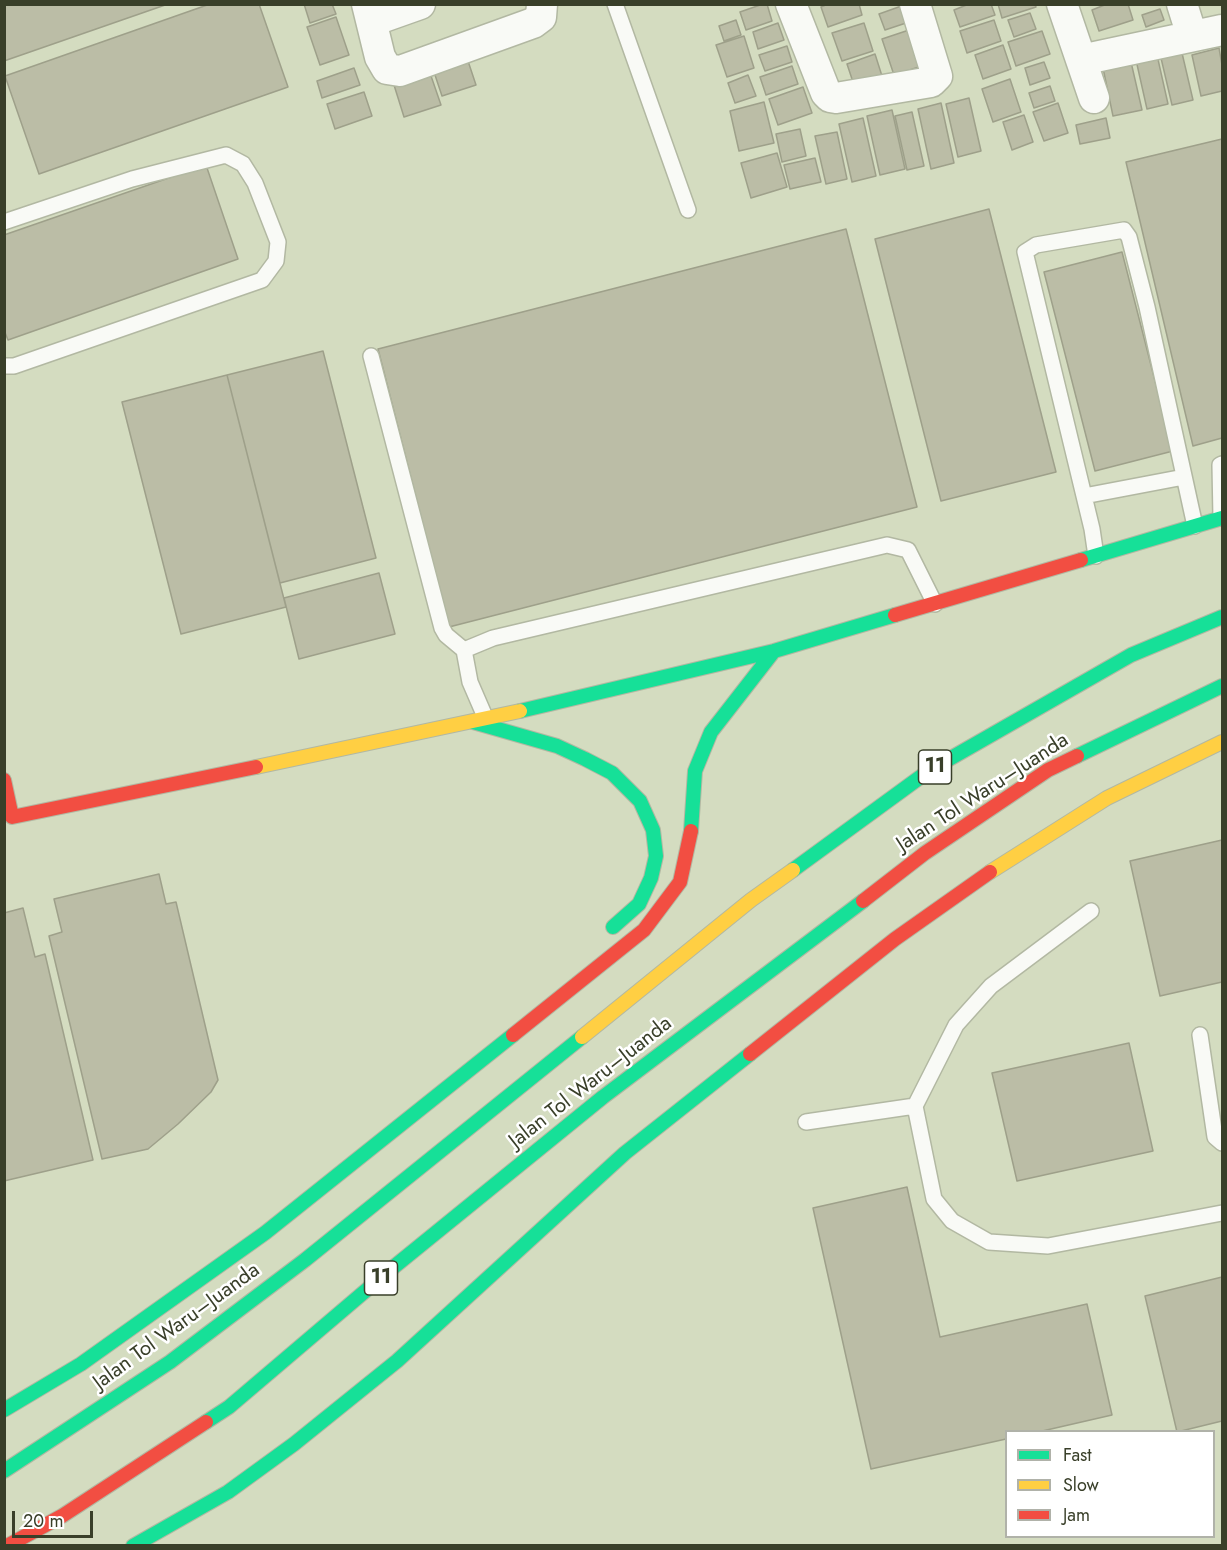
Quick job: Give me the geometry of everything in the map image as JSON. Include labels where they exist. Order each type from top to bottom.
[{"type":"main road","points":[[4,780],[8,818],[480,721],[774,651],[1222,518]]},
{"type":"main road","name":"Jalan Tol Waru–Juanda","points":[[4,1471],[170,1362],[305,1260],[751,900],[930,770],[1131,655],[1222,617]]},
{"type":"main road","points":[[4,1410],[81,1364],[170,1303],[343,1171],[644,930],[680,882],[690,841],[695,771],[711,732],[774,651]]},
{"type":"main road","name":"Jalan Tol Waru–Juanda","points":[[7,1545],[62,1516],[229,1407],[390,1270],[603,1097],[744,993],[925,853],[1048,770],[1178,705],[1222,686]]},
{"type":"main road","points":[[480,721],[557,746],[585,759],[612,773],[640,801],[653,830],[656,856],[651,878],[639,903],[600,938]]},
{"type":"main road","points":[[133,1545],[228,1492],[294,1444],[397,1361],[625,1153],[895,939],[1018,852],[1107,798],[1222,742]]},
{"type":"main road","points":[[343,1171],[396,1110]]},
{"type":"street","points":[[420,4],[369,13],[380,57],[387,69],[400,72],[533,23],[541,17],[542,4]]},
{"type":"street","points":[[791,4],[826,93],[836,98],[931,82],[937,76],[915,4]]},
{"type":"street","points":[[1062,4],[1094,98]]},
{"type":"street","points":[[1182,4],[1192,36]]},
{"type":"street","points":[[1082,60],[1222,30]]},
{"type":"lane","points":[[615,4],[688,210]]},
{"type":"lane","points":[[4,222],[132,179],[226,155],[243,164],[255,183],[278,242],[276,261],[262,280],[14,366],[4,366]]},
{"type":"lane","points":[[1096,556],[1084,496],[1025,252],[1036,245],[1124,230],[1129,237],[1194,526]]},
{"type":"lane","points":[[371,357],[442,628],[464,650],[480,721]]},
{"type":"lane","points":[[1222,464],[1220,465],[1222,518]]},
{"type":"lane","points":[[1084,496],[1184,477]]},
{"type":"lane","points":[[464,650],[493,638],[886,545],[908,549],[935,604]]},
{"type":"lane","points":[[1091,911],[991,986],[956,1025],[915,1106],[934,1199],[952,1221],[989,1242],[1048,1246],[1222,1213]]},
{"type":"lane","points":[[1200,1035],[1215,1137],[1222,1143]]},
{"type":"lane","points":[[806,1122],[915,1106]]},
{"type":"building","points":[[4,4],[168,4],[4,61]]},
{"type":"building","points":[[210,4],[259,4],[288,87],[39,174],[5,76]]},
{"type":"building","points":[[304,4],[332,4],[336,14],[310,23]]},
{"type":"building","points":[[767,4],[772,21],[746,30],[740,12]]},
{"type":"building","points":[[828,4],[859,4],[862,15],[828,27],[821,7]]},
{"type":"building","points":[[907,4],[912,21],[885,30],[879,14]]},
{"type":"building","points":[[969,4],[991,4],[995,15],[960,27],[954,10]]},
{"type":"building","points":[[998,4],[1035,4],[1036,7],[1002,18]]},
{"type":"building","points":[[1107,4],[1128,4],[1133,20],[1099,31],[1092,10]]},
{"type":"building","points":[[1160,9],[1164,20],[1146,27],[1142,15]]},
{"type":"building","points":[[1030,13],[1036,29],[1014,37],[1008,20]]},
{"type":"building","points":[[336,17],[349,55],[320,65],[307,27]]},
{"type":"building","points":[[736,20],[741,35],[724,41],[719,26]]},
{"type":"building","points":[[994,20],[1001,41],[967,53],[960,31]]},
{"type":"building","points":[[778,23],[784,40],[758,49],[753,32]]},
{"type":"building","points":[[864,23],[873,51],[842,61],[832,33]]},
{"type":"building","points":[[912,29],[925,65],[894,75],[882,39]]},
{"type":"building","points":[[1042,31],[1050,54],[1016,66],[1008,42]]},
{"type":"building","points":[[744,36],[754,68],[727,77],[716,45]]},
{"type":"building","points":[[1003,45],[1011,69],[983,79],[975,55]]},
{"type":"building","points":[[787,46],[792,62],[765,71],[759,55]]},
{"type":"building","points":[[1219,48],[1222,65],[1222,91],[1201,96],[1192,55]]},
{"type":"building","points":[[1182,53],[1193,100],[1172,105],[1161,58]]},
{"type":"building","points":[[875,54],[882,76],[854,85],[847,64]]},
{"type":"building","points":[[1157,55],[1168,104],[1147,109],[1136,60]]},
{"type":"building","points":[[468,61],[476,85],[442,96],[434,72]]},
{"type":"building","points":[[1044,62],[1050,78],[1030,85],[1025,68]]},
{"type":"building","points":[[1131,62],[1142,110],[1113,116],[1103,68]]},
{"type":"building","points":[[792,66],[798,84],[766,95],[760,77]]},
{"type":"building","points":[[354,68],[360,85],[322,98],[317,81]]},
{"type":"building","points":[[430,73],[441,105],[404,117],[394,85]]},
{"type":"building","points":[[748,75],[756,96],[735,103],[728,83]]},
{"type":"building","points":[[1010,79],[1021,112],[993,122],[982,89]]},
{"type":"building","points":[[1050,86],[1055,101],[1034,108],[1029,93]]},
{"type":"building","points":[[803,87],[812,113],[778,125],[769,99]]},
{"type":"building","points":[[364,92],[372,116],[335,129],[327,104]]},
{"type":"building","points":[[969,98],[981,151],[958,157],[946,104]]},
{"type":"building","points":[[764,102],[774,143],[739,151],[730,111]]},
{"type":"building","points":[[941,103],[954,163],[931,169],[918,109]]},
{"type":"building","points":[[1058,103],[1068,133],[1044,141],[1033,112]]},
{"type":"building","points":[[892,110],[905,169],[880,175],[867,116]]},
{"type":"building","points":[[912,112],[924,166],[907,170],[895,116]]},
{"type":"building","points":[[1024,115],[1033,142],[1012,150],[1003,122]]},
{"type":"building","points":[[863,118],[876,176],[852,182],[839,124]]},
{"type":"building","points":[[1106,118],[1110,138],[1080,144],[1076,125]]},
{"type":"building","points":[[800,129],[806,156],[782,162],[776,134]]},
{"type":"building","points":[[837,132],[847,179],[826,184],[815,136]]},
{"type":"building","points":[[1222,139],[1222,438],[1193,446],[1126,162]]},
{"type":"building","points":[[777,153],[787,187],[751,198],[741,163]]},
{"type":"building","points":[[815,158],[821,182],[790,189],[784,165]]},
{"type":"building","points":[[206,165],[238,259],[8,340],[4,330],[4,235]]},
{"type":"building","points":[[989,209],[1056,472],[941,501],[875,239]]},
{"type":"building","points":[[846,229],[917,507],[449,627],[378,349]]},
{"type":"building","points":[[1122,252],[1173,451],[1095,471],[1044,272]]},
{"type":"building","points":[[323,351],[376,558],[280,583],[227,375]]},
{"type":"building","points":[[227,375],[286,607],[181,634],[122,402]]},
{"type":"building","points":[[379,573],[395,634],[299,659],[284,598]]},
{"type":"building","points":[[1222,840],[1222,982],[1160,996],[1130,861]]},
{"type":"building","points":[[159,874],[166,904],[176,902],[218,1080],[211,1092],[148,1149],[102,1159],[49,936],[62,932],[54,899]]},
{"type":"building","points":[[23,908],[35,957],[45,954],[93,1160],[4,1181],[4,913]]},
{"type":"building","points":[[1129,1043],[1153,1151],[1017,1181],[992,1073]]},
{"type":"building","points":[[907,1187],[940,1337],[1087,1304],[1112,1415],[1047,1430],[1005,1430],[1005,1439],[871,1469],[813,1208]]},
{"type":"building","points":[[1222,1277],[1222,1421],[1177,1430],[1145,1296]]},
{"type":"traffic: fast","points":[[1081,560],[1222,518]]},
{"type":"traffic: fast","points":[[520,711],[774,651],[895,615]]},
{"type":"traffic: fast","points":[[793,870],[930,770],[1131,655],[1222,617]]},
{"type":"traffic: fast","points":[[691,831],[695,771],[711,732],[774,651]]},
{"type":"traffic: fast","points":[[1077,756],[1222,686]]},
{"type":"traffic: fast","points":[[473,722],[557,746],[585,759],[612,773],[640,801],[653,830],[656,856],[651,878],[639,904],[613,927]]},
{"type":"traffic: fast","points":[[206,1422],[229,1407],[390,1270],[603,1097],[863,901]]},
{"type":"traffic: fast","points":[[4,1410],[81,1364],[265,1233],[513,1035]]},
{"type":"traffic: fast","points":[[4,1471],[170,1362],[305,1260],[582,1037]]},
{"type":"traffic: fast","points":[[133,1546],[228,1492],[294,1444],[397,1361],[625,1153],[750,1054]]},
{"type":"traffic: slow","points":[[256,767],[520,711]]},
{"type":"traffic: slow","points":[[990,872],[1107,798],[1222,742]]},
{"type":"traffic: slow","points":[[582,1037],[751,900],[793,870]]},
{"type":"traffic: jam","points":[[895,615],[1081,560]]},
{"type":"traffic: jam","points":[[863,901],[925,853],[1048,770],[1077,756]]},
{"type":"traffic: jam","points":[[4,780],[12,817],[256,767]]},
{"type":"traffic: jam","points":[[513,1035],[644,930],[680,882],[691,831]]},
{"type":"traffic: jam","points":[[750,1054],[895,939],[990,872]]},
{"type":"traffic: jam","points":[[7,1546],[62,1516],[206,1422]]}]
